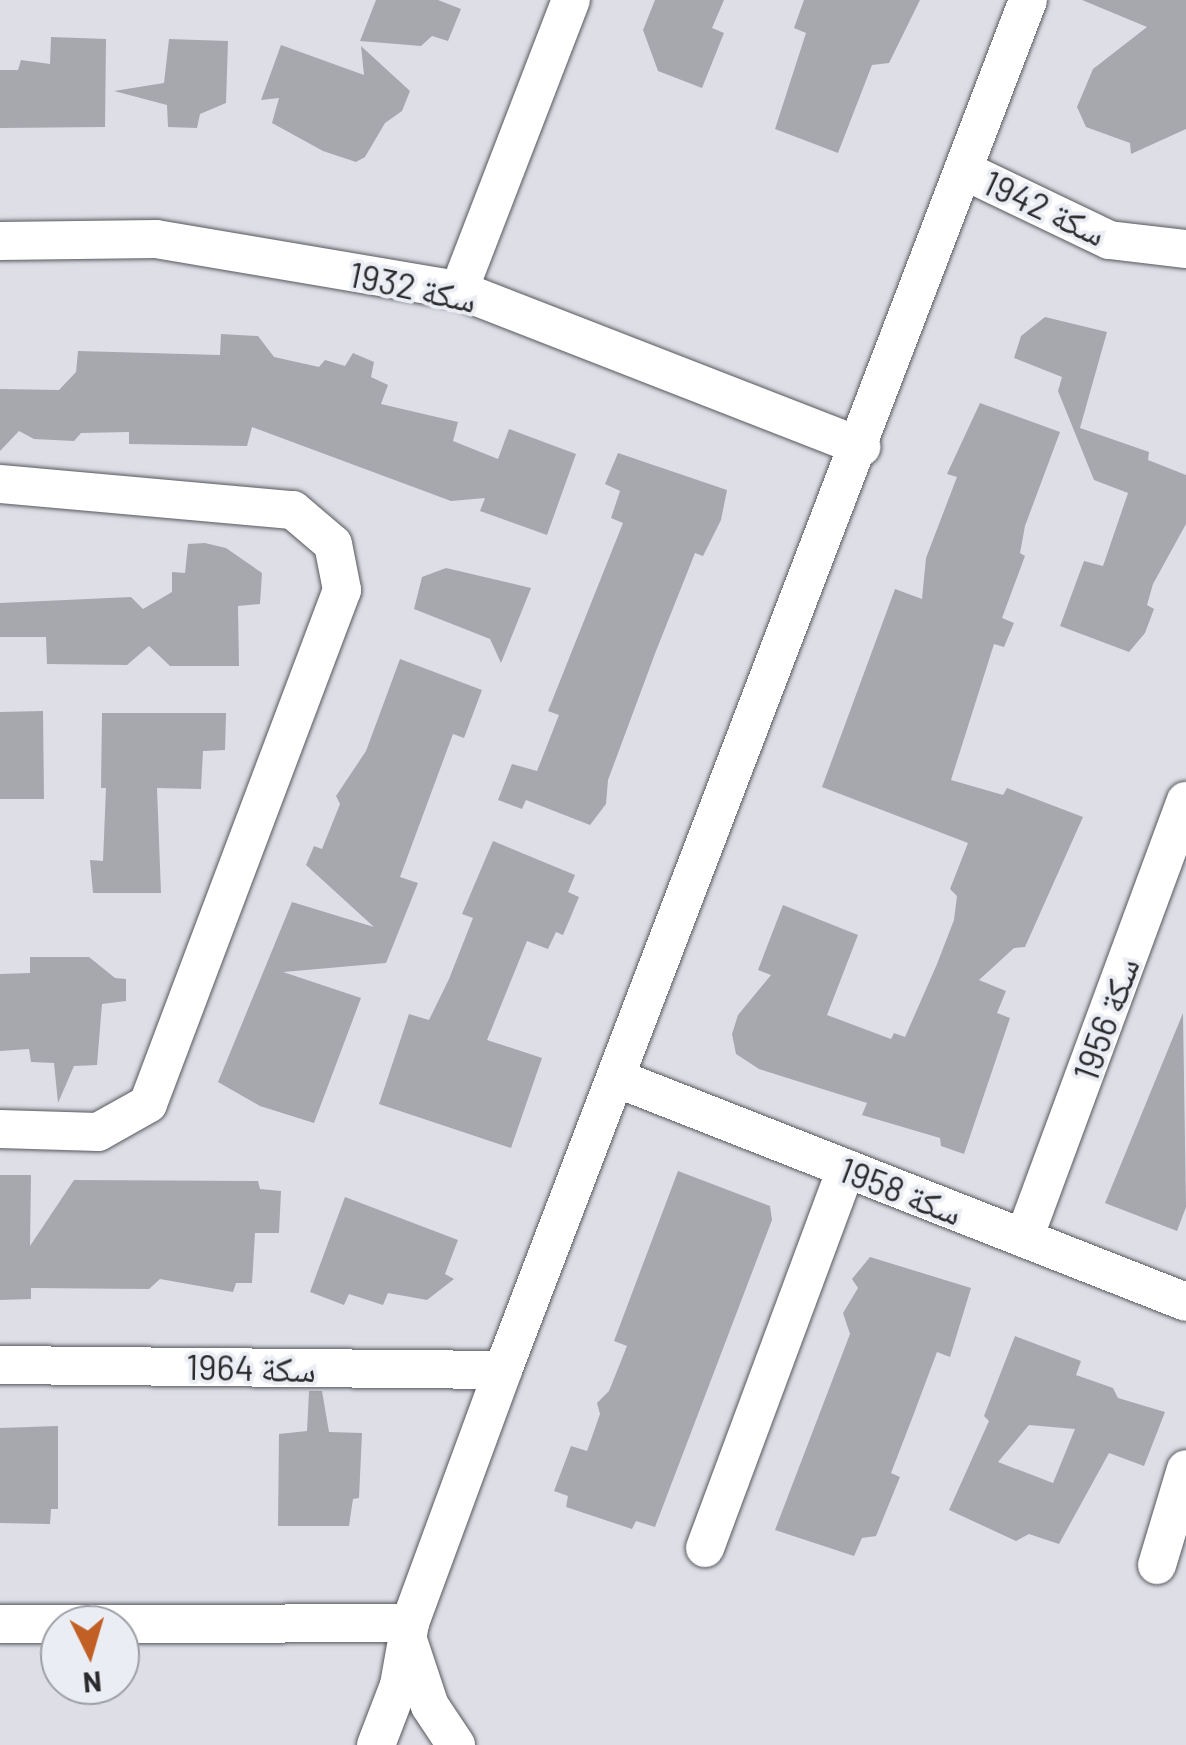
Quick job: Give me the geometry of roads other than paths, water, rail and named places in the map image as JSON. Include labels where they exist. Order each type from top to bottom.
[{"type":"street","points":[[459,290],[571,0]]},
{"type":"street","points":[[376,1745],[409,1630],[503,1370],[861,447],[1028,0]]},
{"type":"street","name":"سكة 1942","points":[[963,170],[1109,240],[1186,250]]},
{"type":"street","name":"سكة 1932","points":[[0,241],[156,239],[459,290],[861,447]]},
{"type":"street","points":[[0,484],[293,510],[333,544],[342,590],[148,1104],[98,1132],[0,1130]]},
{"type":"street","name":"سكة 1956","points":[[1024,1238],[1186,801]]},
{"type":"street","name":"سكة 1958","points":[[616,1078],[1186,1302]]},
{"type":"street","points":[[704,1548],[846,1168]]},
{"type":"street","name":"سكة 1964","points":[[0,1365],[503,1370]]},
{"type":"street","points":[[1157,1565],[1186,1469]]},
{"type":"street","points":[[0,1624],[409,1630]]},
{"type":"street","points":[[409,1630],[430,1706],[456,1745]]}]
